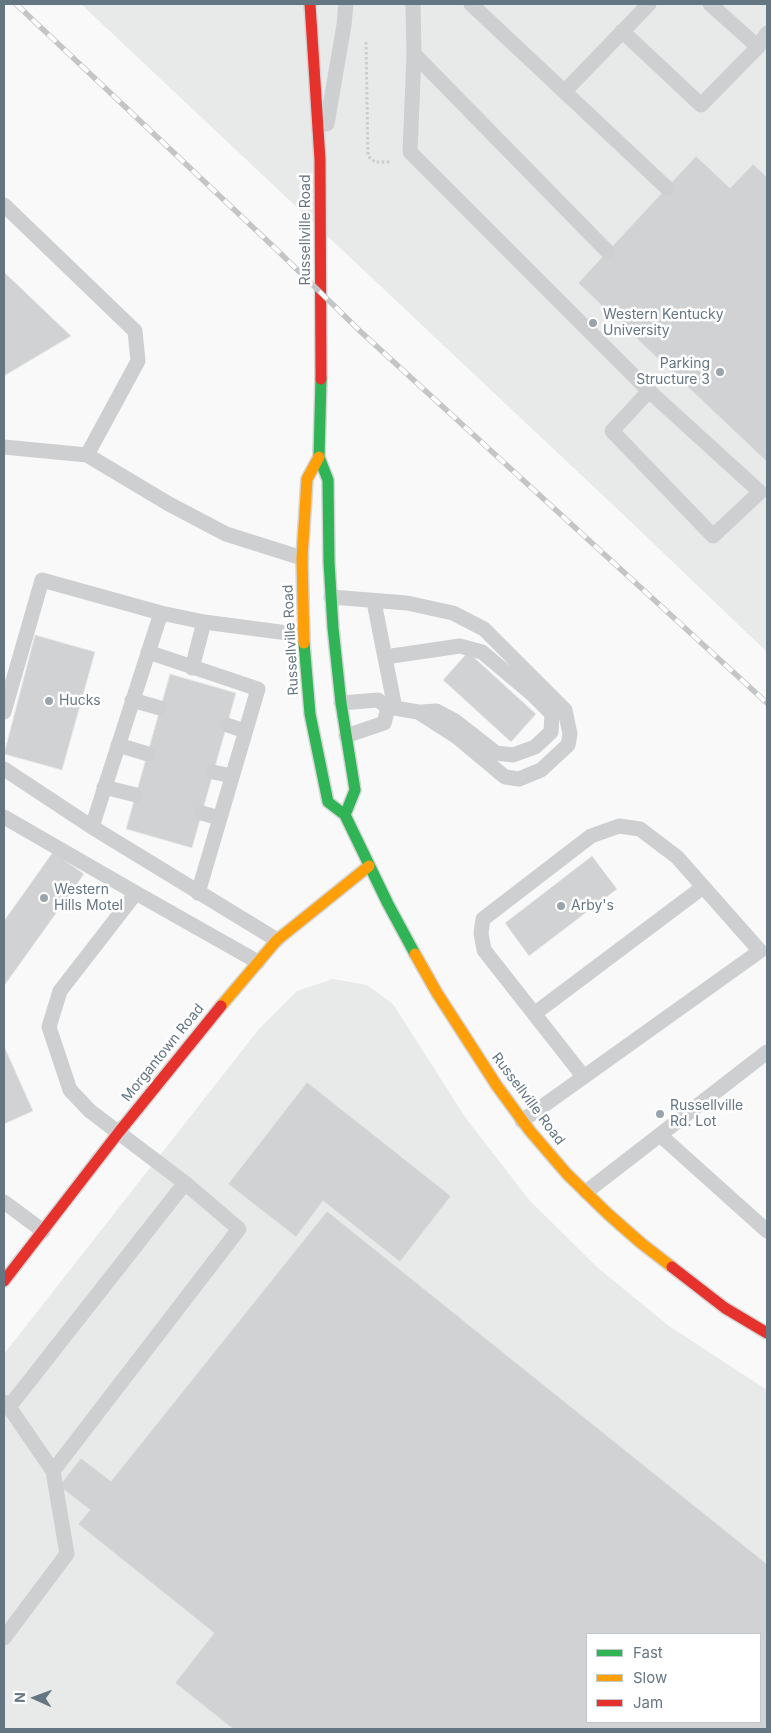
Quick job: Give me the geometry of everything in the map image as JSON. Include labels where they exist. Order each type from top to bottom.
[{"type":"main road","name":"Russellville Road","points":[[310,4],[320,160],[322,363],[319,457],[328,480],[331,598],[341,702],[355,790],[345,815]]},
{"type":"main road","name":"Russellville Road","points":[[319,457],[307,479],[302,558],[303,634],[310,714],[328,802],[345,815],[388,904],[437,993],[522,1121],[567,1174],[634,1237],[725,1308],[767,1334]]},
{"type":"main road","name":"Morgantown Road","points":[[4,1280],[118,1132],[277,940],[369,866]]},
{"type":"lane","points":[[320,160],[346,4]]},
{"type":"lane","points":[[413,4],[414,54],[410,152],[649,391],[760,492],[713,536],[612,431],[649,391]]},
{"type":"lane","points":[[471,4],[566,91],[667,188]]},
{"type":"lane","points":[[566,91],[649,4]]},
{"type":"lane","points":[[710,4],[758,47]]},
{"type":"lane","points":[[622,31],[701,105],[758,47],[767,33]]},
{"type":"lane","points":[[414,54],[607,252]]},
{"type":"lane","points":[[4,205],[135,331],[138,361],[87,455]]},
{"type":"lane","points":[[4,447],[87,455],[169,504],[226,534],[302,558]]},
{"type":"lane","points":[[4,712],[42,580],[161,614],[204,622],[303,634]]},
{"type":"lane","points":[[331,598],[407,603],[453,613],[484,630],[565,710],[570,734],[568,744],[541,770],[519,778],[505,777],[457,737],[418,712]]},
{"type":"lane","points":[[346,736],[384,723],[392,708],[385,657],[374,602]]},
{"type":"lane","points":[[92,827],[161,614]]},
{"type":"lane","points":[[192,668],[204,622]]},
{"type":"lane","points":[[341,702],[378,700],[392,708],[418,712],[436,711],[454,721],[496,753],[513,755],[528,750],[535,747],[551,732],[552,714],[532,694],[482,652],[460,646],[385,657]]},
{"type":"lane","points":[[148,652],[258,689],[198,893]]},
{"type":"lane","points":[[132,700],[160,708]]},
{"type":"lane","points":[[227,725],[246,731]]},
{"type":"lane","points":[[118,745],[148,754]]},
{"type":"lane","points":[[4,769],[92,827],[277,940]]},
{"type":"lane","points":[[213,772],[232,776]]},
{"type":"lane","points":[[104,787],[136,795]]},
{"type":"lane","points":[[202,813],[219,818]]},
{"type":"lane","points":[[4,817],[258,962]]},
{"type":"lane","points":[[522,1121],[760,951],[677,857],[640,829],[620,826],[591,836],[483,919],[481,933],[484,950],[583,1076]]},
{"type":"lane","points":[[534,1014],[703,887]]},
{"type":"lane","points":[[53,1471],[239,1229],[185,1182],[90,1111],[70,1090],[49,1027],[60,991],[136,893]]},
{"type":"lane","points":[[586,1192],[767,1052]]},
{"type":"lane","points":[[660,1135],[764,1223]]},
{"type":"lane","points":[[4,1638],[67,1554],[53,1471],[6,1404],[185,1182]]},
{"type":"lane","points":[[4,1202],[43,1231]]},
{"type":"path","points":[[366,41],[368,156],[375,162],[391,162]]},
{"type":"shaded area","name":"Western Kentucky University","points":[[81,4],[767,4],[767,652],[630,521]]},
{"type":"shaded area","points":[[333,979],[367,985],[393,1004],[465,1117],[530,1201],[598,1268],[669,1326],[767,1390],[767,1729],[4,1729],[4,1354],[259,1029],[297,991]]},
{"type":"building","name":"Parking Structure 3","points":[[696,156],[730,188],[753,164],[767,177],[767,462],[578,283]]},
{"type":"building","points":[[4,272],[71,336],[4,376]]},
{"type":"building","name":"Hucks","points":[[35,635],[95,652],[62,770],[4,754]]},
{"type":"building","points":[[468,652],[536,714],[511,742],[443,680]]},
{"type":"building","points":[[170,674],[236,693],[192,848],[126,829]]},
{"type":"building","name":"Western Hills Motel","points":[[53,852],[84,874],[4,986],[4,921]]},
{"type":"building","name":"Arby's","points":[[592,856],[617,889],[529,956],[505,923]]},
{"type":"building","points":[[4,1046],[33,1111],[4,1124]]},
{"type":"building","points":[[307,1082],[451,1196],[400,1262],[323,1201],[296,1237],[228,1184]]},
{"type":"building","points":[[327,1211],[767,1564],[767,1729],[233,1729],[175,1683],[214,1633],[78,1524],[90,1510],[59,1486],[81,1458],[111,1481]]},
{"type":"railway","points":[[16,4],[277,250],[361,332],[767,703]]},
{"type":"traffic: fast","points":[[321,379],[319,457],[328,480],[329,562],[333,628],[341,703],[355,790],[345,815]]},
{"type":"traffic: fast","points":[[304,643],[310,714],[328,802],[345,815],[388,904],[415,954]]},
{"type":"traffic: slow","points":[[304,643],[302,558],[307,479],[319,457]]},
{"type":"traffic: slow","points":[[221,1006],[277,940],[369,866]]},
{"type":"traffic: slow","points":[[415,954],[437,993],[497,1086],[530,1131],[567,1174],[608,1214],[672,1267]]},
{"type":"traffic: jam","points":[[310,4],[320,160],[321,379]]},
{"type":"traffic: jam","points":[[4,1281],[119,1132],[221,1006]]},
{"type":"traffic: jam","points":[[672,1267],[725,1308],[767,1333]]},
{"type":"place","name":"Western Kentucky University","points":[[593,323]]},
{"type":"place","name":"Parking Structure 3","points":[[720,372]]},
{"type":"place","name":"Hucks","points":[[49,701]]},
{"type":"place","name":"Western Hills Motel","points":[[44,898]]},
{"type":"place","name":"Arby's","points":[[561,906]]},
{"type":"place","name":"Russellville Rd. Lot","points":[[660,1114]]}]
